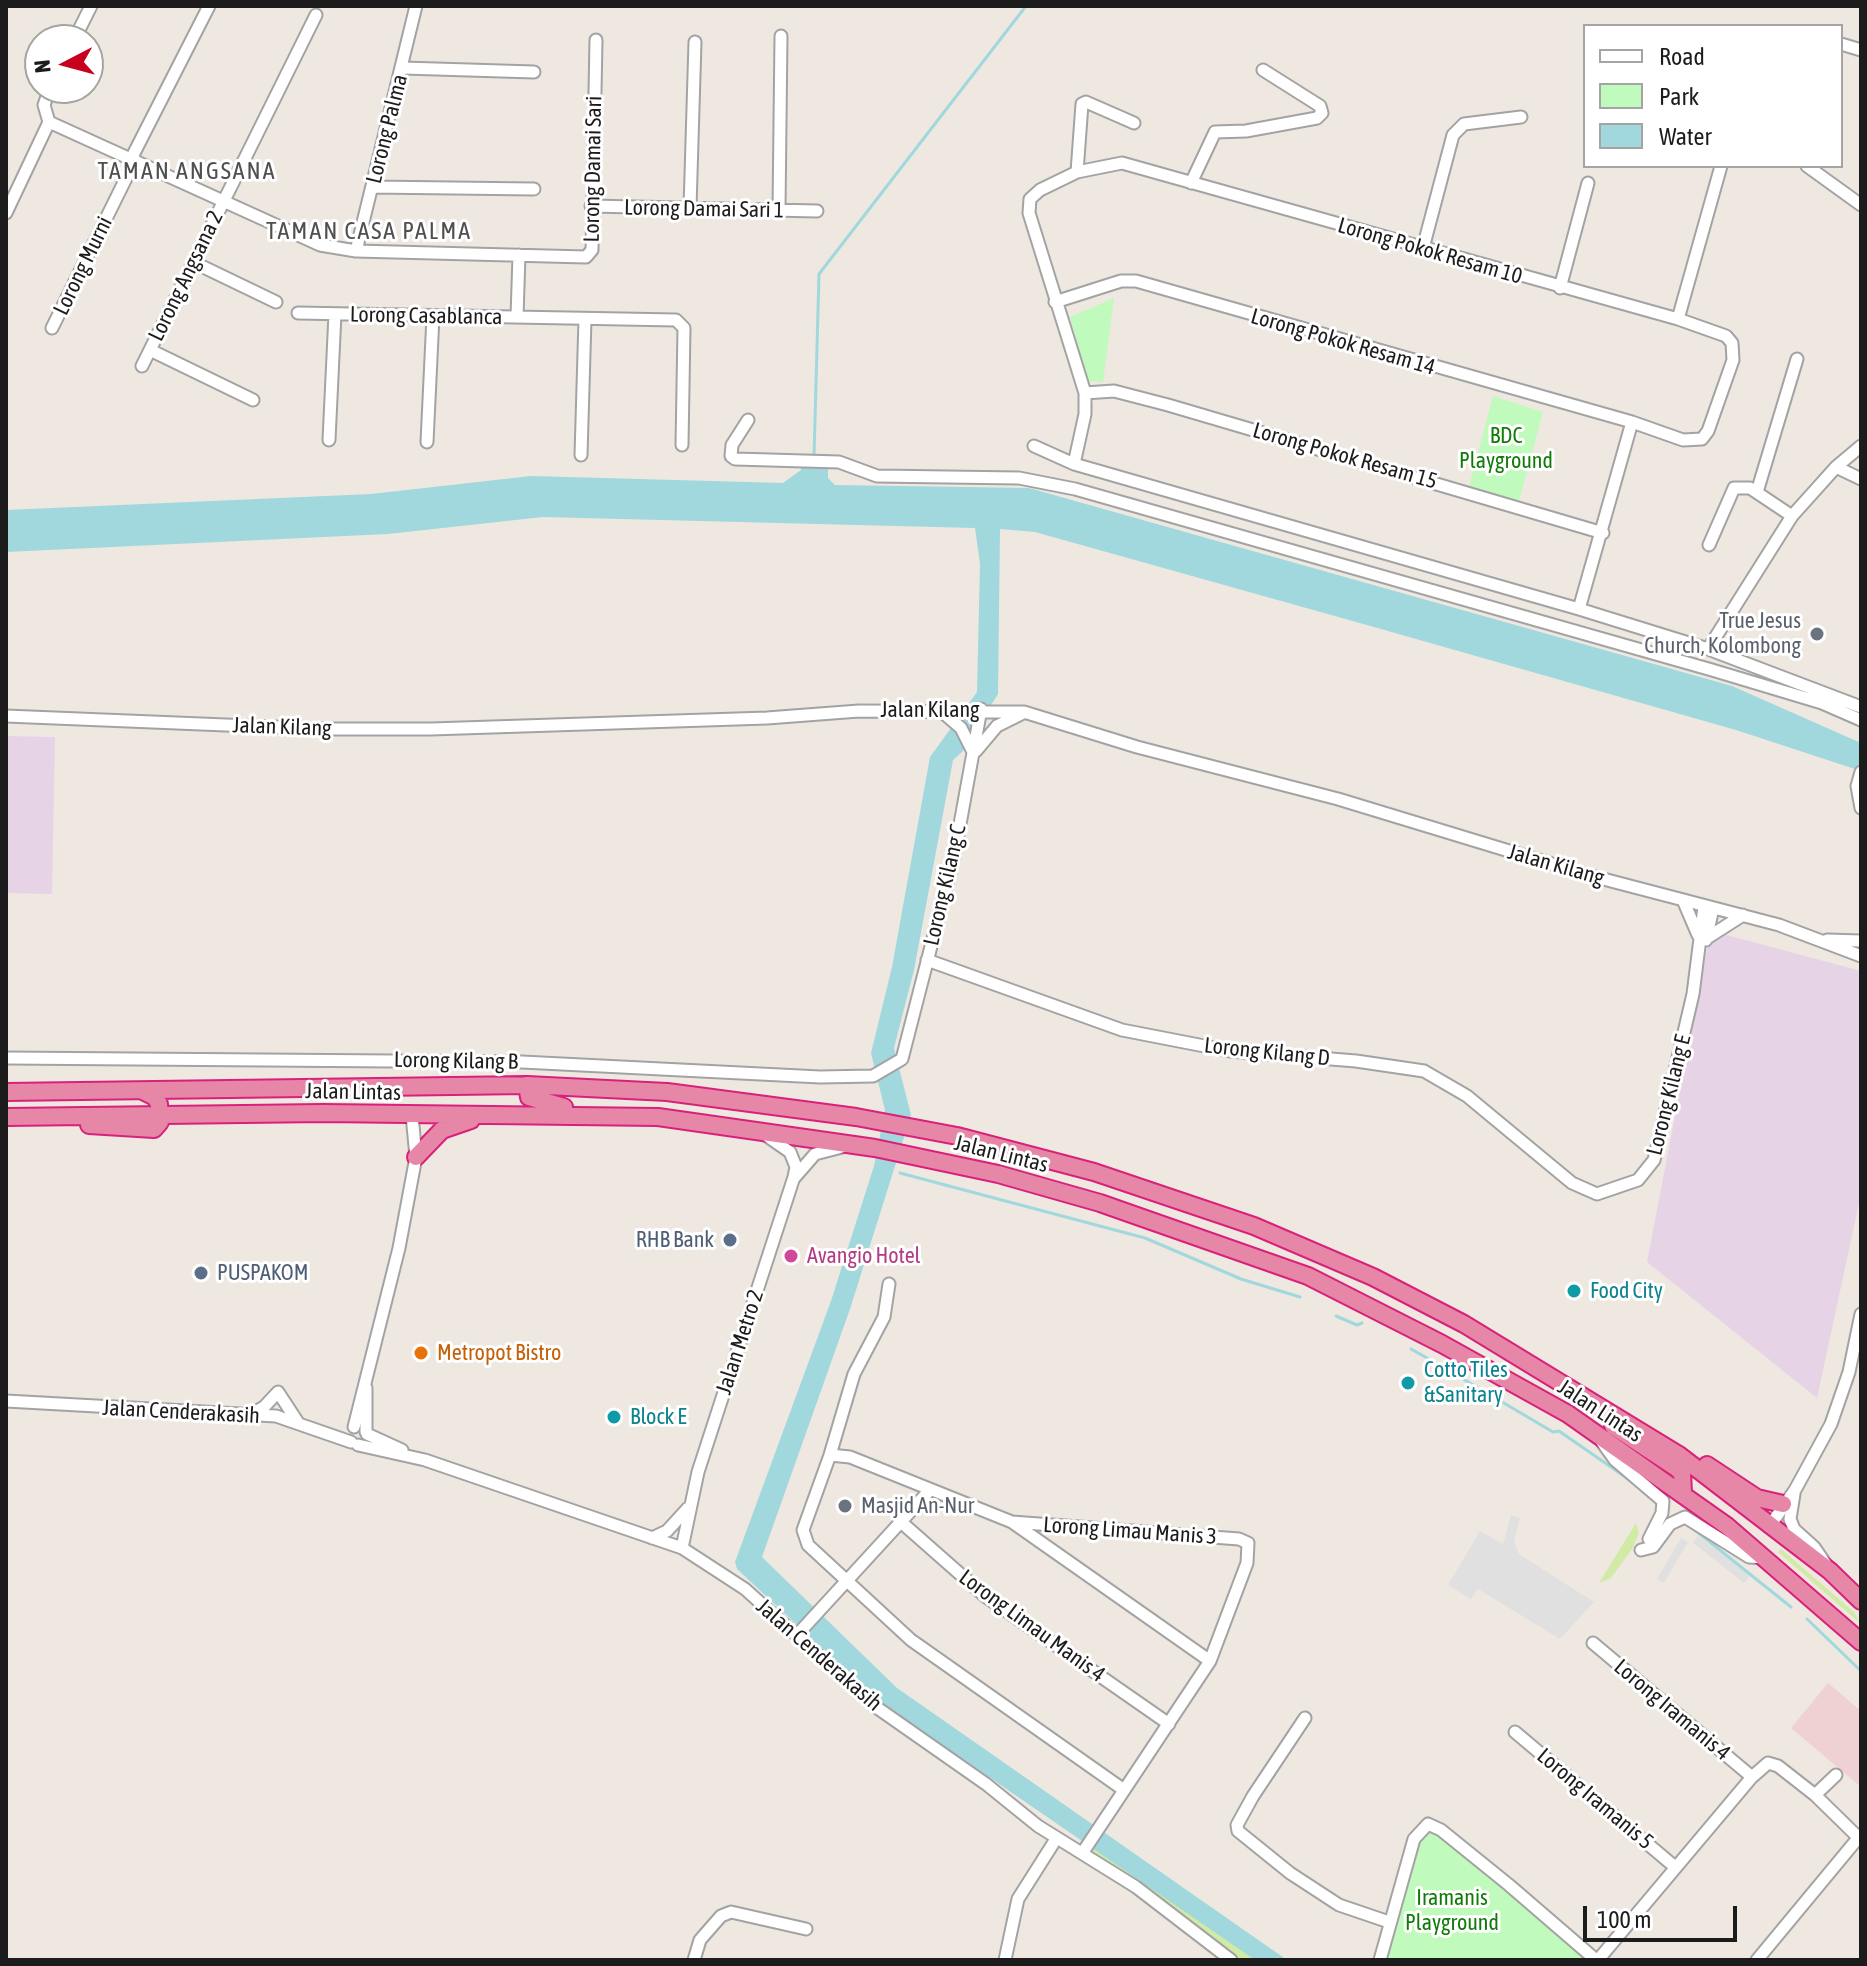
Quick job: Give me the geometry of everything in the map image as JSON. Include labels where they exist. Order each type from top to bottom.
[{"type":"highway","name":"Jalan Lintas","points":[[6,1092],[527,1085],[667,1092],[784,1106],[957,1136],[1094,1172],[1254,1226],[1373,1277],[1496,1343],[1679,1455],[1830,1571],[1861,1601]]},
{"type":"highway","points":[[527,1085],[529,1097],[537,1101],[589,1114]]},
{"type":"highway","points":[[387,1087],[405,1100],[412,1115]]},
{"type":"highway","points":[[6,1117],[33,1117],[48,1123],[143,1130],[158,1126],[161,1115],[155,1097],[143,1091]]},
{"type":"highway","name":"Jalan Lintas","points":[[161,1115],[589,1114],[658,1117],[875,1148],[998,1174],[1100,1203],[1308,1276],[1442,1344],[1568,1414],[1683,1492],[1861,1642]]},
{"type":"highway","points":[[416,1157],[442,1130],[488,1115]]},
{"type":"highway","points":[[1496,1343],[1532,1373],[1675,1467],[1682,1473],[1683,1492]]},
{"type":"highway","points":[[1679,1455],[1707,1465],[1765,1502],[1783,1504]]},
{"type":"highway","points":[[1769,1527],[1763,1538],[1765,1545],[1861,1629]]},
{"type":"street","points":[[82,24],[91,6]]},
{"type":"street","name":"Lorong Murni","points":[[52,328],[209,6]]},
{"type":"street","name":"Lorong Palma","points":[[356,251],[416,6]]},
{"type":"street","name":"Lorong Angsana 2","points":[[142,366],[316,15]]},
{"type":"street","points":[[779,210],[781,36]]},
{"type":"street","name":"Lorong Damai Sari","points":[[49,122],[303,239],[356,251],[590,254],[596,40]]},
{"type":"street","points":[[690,208],[695,42]]},
{"type":"street","points":[[403,68],[534,72]]},
{"type":"street","points":[[1191,183],[1215,132],[1246,131],[1317,118],[1322,113],[1320,106],[1263,70]]},
{"type":"street","points":[[1077,172],[1082,104],[1086,102],[1134,123]]},
{"type":"street","points":[[6,213],[49,122],[44,104]]},
{"type":"street","points":[[1423,248],[1453,135],[1464,124],[1521,117]]},
{"type":"street","name":"Lorong Pokok Resam 10","points":[[1055,302],[1029,213],[1030,199],[1040,190],[1077,172],[1122,163],[1678,319],[1726,336],[1732,343],[1733,360],[1708,431],[1702,439]]},
{"type":"street","points":[[1678,319],[1720,168]]},
{"type":"street","points":[[1810,168],[1861,205]]},
{"type":"street","points":[[1560,288],[1588,183]]},
{"type":"street","points":[[372,187],[534,189]]},
{"type":"street","name":"Lorong Damai Sari 1","points":[[591,206],[817,211]]},
{"type":"street","name":"Lorong Casablanca","points":[[517,317],[519,255]]},
{"type":"street","points":[[193,262],[276,302]]},
{"type":"street","name":"Lorong Pokok Resam 14","points":[[1055,302],[1121,281],[1136,281],[1632,422],[1683,440],[1702,439]]},
{"type":"street","points":[[1055,302],[1085,393],[1085,414],[1074,464]]},
{"type":"street","name":"Lorong Casablanca","points":[[298,313],[680,323],[684,328],[682,445]]},
{"type":"street","points":[[329,440],[335,314]]},
{"type":"street","points":[[427,442],[433,316]]},
{"type":"street","points":[[581,455],[585,319]]},
{"type":"street","name":"Lorong Angsana 2","points":[[150,350],[253,400]]},
{"type":"street","points":[[1757,492],[1797,359]]},
{"type":"street","name":"Lorong Pokok Resam 15","points":[[1085,393],[1114,391],[1168,405],[1603,533]]},
{"type":"street","points":[[748,420],[732,445],[731,456],[735,459],[839,462],[877,476],[1019,478],[1075,489],[1712,670],[1822,703],[1861,720]]},
{"type":"street","points":[[1579,609],[1632,422]]},
{"type":"street","points":[[1034,446],[1074,464],[1708,649],[1861,707]]},
{"type":"street","points":[[1708,649],[1792,516],[1836,467],[1861,446]]},
{"type":"street","points":[[1836,467],[1861,479]]},
{"type":"street","points":[[1709,545],[1734,488],[1750,488],[1792,516]]},
{"type":"street","points":[[938,709],[961,728],[970,740],[973,755]]},
{"type":"street","name":"Jalan Kilang","points":[[6,716],[323,729],[431,729],[938,709],[1024,712],[1137,747],[1338,799],[1508,852],[1743,915],[1861,956]]},
{"type":"street","name":"Lorong Kilang C","points":[[902,1059],[954,857],[981,709]]},
{"type":"street","points":[[973,755],[997,726],[1024,712]]},
{"type":"street","points":[[1860,774],[1861,808]]},
{"type":"street","points":[[1683,900],[1703,940],[1743,915]]},
{"type":"street","name":"Lorong Kilang E","points":[[1580,1189],[1597,1194],[1615,1191],[1638,1180],[1651,1168],[1679,1057],[1708,908]]},
{"type":"street","name":"Jalan Kilang","points":[[1822,940],[1861,941]]},
{"type":"street","name":"Lorong Kilang D","points":[[927,960],[1122,1030],[1230,1051],[1404,1066],[1424,1071],[1467,1096],[1580,1189]]},
{"type":"street","name":"Lorong Kilang B","points":[[6,1058],[522,1062],[873,1076],[902,1059]]},
{"type":"street","points":[[358,1435],[367,1372],[416,1157],[412,1115]]},
{"type":"street","points":[[757,1130],[790,1152],[794,1159],[794,1177]]},
{"type":"street","points":[[794,1177],[819,1152],[846,1147],[875,1148]]},
{"type":"street","name":"Jalan Metro 2","points":[[682,1548],[689,1520],[688,1508],[794,1177]]},
{"type":"street","points":[[889,1284],[884,1317],[854,1374],[803,1530],[804,1538],[911,1640],[1124,1790]]},
{"type":"street","points":[[1849,1372],[1861,1314]]},
{"type":"street","points":[[1769,1527],[1795,1490],[1831,1424],[1861,1341]]},
{"type":"street","points":[[250,1415],[264,1407],[278,1392],[302,1423]]},
{"type":"street","name":"Jalan Cenderakasih","points":[[6,1401],[250,1415],[358,1435],[682,1548],[745,1589],[800,1633],[876,1707],[986,1784],[1056,1839],[1085,1849],[1231,1960]]},
{"type":"street","points":[[1596,1434],[1615,1460],[1663,1501],[1662,1513],[1649,1539],[1683,1492]]},
{"type":"street","points":[[830,1455],[850,1457],[1012,1522],[1210,1661],[1085,1849]]},
{"type":"street","points":[[800,1633],[930,1490]]},
{"type":"street","points":[[1795,1490],[1790,1507],[1794,1529],[1814,1547],[1830,1571]]},
{"type":"street","name":"Jalan Metro 2","points":[[652,1538],[667,1531],[688,1508]]},
{"type":"street","points":[[1641,1550],[1653,1547],[1670,1524],[1685,1517],[1749,1557],[1765,1558]]},
{"type":"street","name":"Lorong Limau Manis 4","points":[[901,1522],[985,1596],[1169,1724]]},
{"type":"street","name":"Lorong Limau Manis 3","points":[[1012,1522],[1239,1539],[1248,1543],[1247,1563],[1210,1661]]},
{"type":"street","name":"Lorong Iramanis 4","points":[[1593,1643],[1752,1777]]},
{"type":"street","points":[[1305,1718],[1253,1796],[1237,1825],[1238,1831],[1290,1873],[1339,1905],[1389,1922]]},
{"type":"street","name":"Lorong Iramanis 5","points":[[1515,1732],[1675,1867]]},
{"type":"street","points":[[1380,1960],[1414,1839],[1428,1824],[1441,1830],[1597,1960],[1752,1777],[1768,1763],[1778,1766],[1815,1795],[1860,1838],[1757,1960]]},
{"type":"street","points":[[1815,1795],[1836,1775]]},
{"type":"street","points":[[1005,1960],[1018,1899],[1056,1839]]},
{"type":"street","points":[[694,1960],[700,1940],[721,1916],[731,1912],[806,1929]]},
{"type":"shaded area","points":[[6,736],[55,737],[52,894],[6,893]]},
{"type":"shaded area","points":[[1723,934],[1861,971],[1861,1194],[1817,1398],[1647,1262],[1708,944]]},
{"type":"shaded area","points":[[1511,1515],[1520,1518],[1514,1541],[1519,1554],[1594,1602],[1560,1639],[1478,1589],[1471,1599],[1448,1585],[1480,1531],[1503,1544]]},
{"type":"shaded area","points":[[1698,1536],[1750,1576],[1744,1583],[1693,1543]]},
{"type":"shaded area","points":[[1681,1538],[1688,1542],[1664,1583],[1657,1579]]},
{"type":"shaded area","points":[[1828,1683],[1861,1711],[1861,1787],[1791,1728]]},
{"type":"green space","points":[[1114,298],[1103,382],[1088,381],[1070,317]]},
{"type":"green space","name":"BDC Playground","points":[[1493,396],[1543,412],[1519,501],[1469,487]]},
{"type":"green space","points":[[1636,1523],[1639,1533],[1632,1549],[1611,1578],[1599,1583]]},
{"type":"green space","points":[[1781,1549],[1854,1612],[1861,1624],[1778,1552]]},
{"type":"green space","name":"Iramanis Playground","points":[[1433,1831],[1584,1955],[1585,1960],[1386,1960],[1420,1841],[1425,1833]]},
{"type":"green space","points":[[1093,1846],[1255,1960],[1240,1960],[1091,1852]]},
{"type":"water","points":[[828,454],[828,478],[835,485],[1029,488],[1732,686],[1861,743],[1861,771],[1736,730],[1374,627],[1035,532],[1000,529],[998,694],[962,752],[953,760],[914,970],[894,1048],[911,1115],[850,1309],[762,1557],[897,1688],[1287,1960],[1255,1960],[880,1702],[737,1569],[735,1562],[831,1301],[874,1166],[885,1110],[871,1053],[892,967],[930,757],[977,692],[980,564],[975,528],[543,517],[388,534],[6,552],[6,510],[371,494],[531,476],[783,483],[801,470],[801,455]]},
{"type":"waterway","points":[[814,456],[819,274],[1026,6]]},
{"type":"waterway","points":[[900,1173],[1145,1238],[1241,1279],[1300,1297]]},
{"type":"waterway","points":[[1336,1316],[1357,1325],[1362,1323]]},
{"type":"waterway","points":[[1411,1349],[1443,1367]]},
{"type":"waterway","points":[[1453,1373],[1553,1432],[1559,1431],[1634,1483]]},
{"type":"waterway","points":[[1691,1527],[1791,1607]]},
{"type":"waterway","points":[[1807,1619],[1861,1671]]},
{"type":"place","name":"True Jesus Church, Kolombong","points":[[1817,634]]},
{"type":"place","name":"RHB Bank","points":[[730,1240]]},
{"type":"place","name":"Avangio Hotel","points":[[791,1256]]},
{"type":"place","name":"PUSPAKOM","points":[[201,1273]]},
{"type":"place","name":"Food City","points":[[1574,1291]]},
{"type":"place","name":"Metropot Bistro","points":[[421,1353]]},
{"type":"place","name":"Cotto Tiles &Sanitary","points":[[1408,1383]]},
{"type":"place","name":"Block E","points":[[614,1417]]},
{"type":"place","name":"Masjid An-Nur","points":[[845,1506]]},
{"type":"district","name":"TAMAN ANGSANA","points":[[187,171]]},
{"type":"district","name":"TAMAN CASA PALMA","points":[[369,231]]}]
